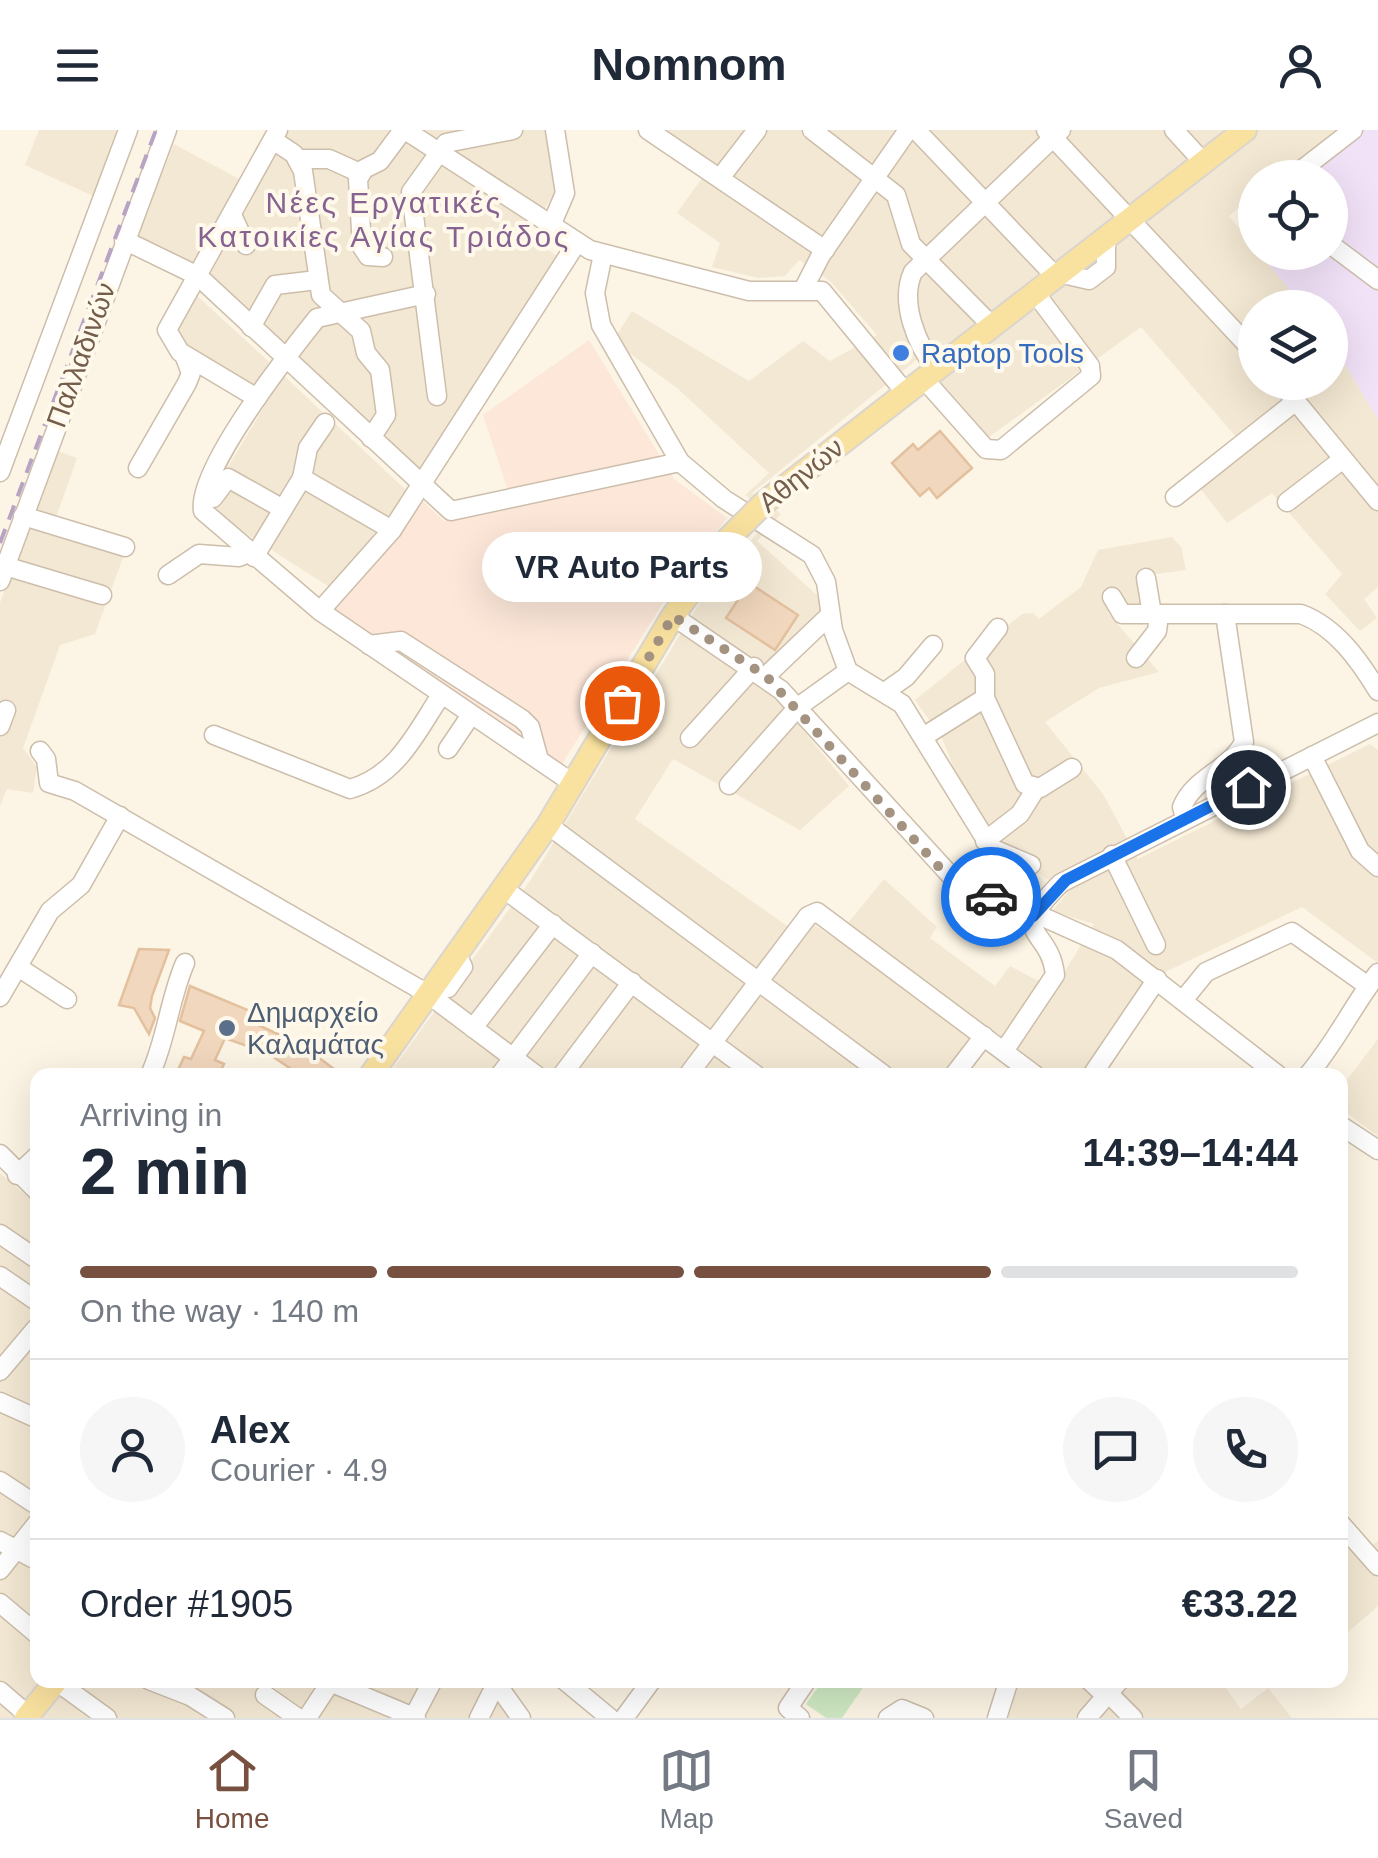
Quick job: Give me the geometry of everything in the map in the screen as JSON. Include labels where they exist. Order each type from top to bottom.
[{"type":"main road","name":"Αθηνών","points":[[377,1068],[548,825],[693,584],[727,540],[764,503],[1245,130]]},
{"type":"main road","points":[[29,1716],[50,1688]]},
{"type":"street","points":[[0,472],[128,130]]},
{"type":"street","name":"Παλλαδινών","points":[[3,573],[167,130]]},
{"type":"street","points":[[360,173],[380,161],[404,130],[438,143],[576,244],[749,291],[820,290],[922,380],[986,449],[1001,450],[1091,376],[1090,366],[1036,294]]},
{"type":"street","points":[[438,143],[513,130]]},
{"type":"street","points":[[550,228],[565,193],[555,130]]},
{"type":"street","points":[[648,130],[825,250]]},
{"type":"street","points":[[720,178],[757,130]]},
{"type":"street","points":[[812,130],[897,196],[906,234],[993,326]]},
{"type":"street","points":[[804,288],[825,250],[912,130],[1060,276]]},
{"type":"street","points":[[1174,130],[1204,163]]},
{"type":"street","points":[[1314,160],[1353,130]]},
{"type":"street","points":[[922,380],[924,352],[908,302],[910,278],[1053,132],[1238,334]]},
{"type":"street","points":[[138,468],[191,373],[167,330],[276,135],[304,171],[324,300],[361,332],[366,353],[380,370],[386,415],[371,438]]},
{"type":"street","points":[[437,396],[410,194],[438,143]]},
{"type":"street","points":[[298,159],[329,159],[360,173]]},
{"type":"street","points":[[360,173],[362,248],[368,256],[384,257]]},
{"type":"street","points":[[232,216],[246,245]]},
{"type":"street","points":[[124,240],[198,276],[287,355],[447,509],[459,512],[680,462]]},
{"type":"street","points":[[320,611],[392,530],[576,244]]},
{"type":"street","points":[[602,254],[596,293],[601,325],[680,462],[724,500],[812,554],[824,576],[830,615],[848,671],[902,704],[985,841],[1001,855],[1031,865]]},
{"type":"street","points":[[1348,258],[1378,280]]},
{"type":"street","points":[[251,327],[275,286],[318,280]]},
{"type":"street","points":[[426,294],[316,318],[257,398],[201,498],[204,511],[218,528],[320,611],[574,784]]},
{"type":"street","points":[[184,355],[257,398]]},
{"type":"street","points":[[1175,497],[1296,401],[1378,501]]},
{"type":"street","points":[[168,576],[199,554],[251,555],[302,478],[308,448],[326,423]]},
{"type":"street","points":[[1287,502],[1344,458]]},
{"type":"street","points":[[213,498],[228,478],[283,509]]},
{"type":"street","points":[[302,478],[392,530]]},
{"type":"street","points":[[23,516],[125,547]]},
{"type":"street","points":[[632,569],[663,566],[693,584]]},
{"type":"street","points":[[3,573],[102,594]]},
{"type":"street","points":[[1136,658],[1157,631],[1146,578]]},
{"type":"street","points":[[1112,597],[1119,613],[1308,617],[1350,651],[1378,690]]},
{"type":"street","points":[[1185,818],[1182,807],[1190,793],[1230,762],[1246,733],[1225,614]]},
{"type":"street","points":[[690,738],[760,672],[830,615]]},
{"type":"street","points":[[673,616],[760,672],[798,707],[943,870],[1033,916],[1110,946],[1157,978],[1269,1068]]},
{"type":"street","points":[[998,628],[976,653],[986,680],[985,698],[1025,784],[1034,790]]},
{"type":"street","points":[[368,645],[393,639],[411,646],[522,719],[532,732],[539,760]]},
{"type":"street","points":[[886,691],[906,677],[933,644]]},
{"type":"street","points":[[729,785],[798,707],[848,671]]},
{"type":"street","points":[[214,735],[328,784],[350,789],[370,784],[400,757],[441,695]]},
{"type":"street","points":[[923,737],[985,698]]},
{"type":"street","points":[[448,748],[471,715]]},
{"type":"street","points":[[1004,1051],[1055,975],[1054,962],[1032,929],[1033,916],[1061,883],[1378,723]]},
{"type":"street","points":[[40,751],[46,758],[49,783],[75,790],[431,991],[527,1068]]},
{"type":"street","points":[[1312,756],[1360,851],[1378,867]]},
{"type":"street","points":[[985,841],[1020,814],[1034,790],[1072,768]]},
{"type":"street","points":[[0,996],[50,911],[82,885],[120,816]]},
{"type":"street","points":[[548,825],[875,1068]]},
{"type":"street","points":[[1112,856],[1156,945]]},
{"type":"street","points":[[504,889],[747,1068]]},
{"type":"street","points":[[693,1068],[757,978],[808,916],[817,912],[1026,1068]]},
{"type":"street","points":[[473,1028],[553,924]]},
{"type":"street","points":[[1184,999],[1206,972],[1292,932],[1373,980],[1351,1008],[1337,1041],[1314,1068]]},
{"type":"street","points":[[505,1068],[592,953]]},
{"type":"street","points":[[153,1068],[166,1038],[170,1004],[185,963]]},
{"type":"street","points":[[18,967],[67,999]]},
{"type":"street","points":[[1097,1068],[1157,978]]},
{"type":"street","points":[[567,1068],[632,982]]},
{"type":"street","points":[[959,1068],[984,1036]]},
{"type":"street","points":[[1348,1130],[1378,1150]]},
{"type":"street","points":[[0,1154],[30,1186]]},
{"type":"street","points":[[17,1175],[30,1163]]},
{"type":"street","points":[[0,1234],[30,1255]]},
{"type":"street","points":[[0,1276],[30,1297]]},
{"type":"street","points":[[0,1371],[30,1335]]},
{"type":"street","points":[[0,1402],[30,1415]]},
{"type":"street","points":[[0,1481],[30,1501]]},
{"type":"street","points":[[0,1570],[8,1546],[30,1528]]},
{"type":"street","points":[[1348,1532],[1378,1566]]},
{"type":"street","points":[[0,1603],[30,1628]]},
{"type":"street","points":[[67,1688],[106,1718]]},
{"type":"street","points":[[184,1688],[226,1718]]},
{"type":"street","points":[[306,1718],[325,1688]]},
{"type":"street","points":[[345,1688],[414,1718],[429,1688]]},
{"type":"street","points":[[479,1718],[496,1688]]},
{"type":"street","points":[[503,1688],[521,1718]]},
{"type":"street","points":[[574,1688],[610,1718]]},
{"type":"street","points":[[624,1718],[646,1688]]},
{"type":"street","points":[[800,1718],[788,1708],[802,1688]]},
{"type":"street","points":[[997,1718],[1006,1688]]},
{"type":"street","points":[[1087,1718],[1112,1690],[1133,1718]]},
{"type":"street","points":[[0,1691],[29,1716]]},
{"type":"street","points":[[266,1695],[298,1718]]},
{"type":"street","points":[[888,1718],[902,1709],[924,1718]]},
{"type":"shaded area","points":[[39,130],[117,130],[93,196],[25,165]]},
{"type":"shaded area","points":[[287,130],[548,130],[558,187],[528,236],[560,258],[420,479],[209,277]]},
{"type":"shaded area","points":[[663,130],[1339,130],[1300,160],[1238,160],[1238,209],[1229,216],[1238,227],[1238,270],[1274,270],[1290,290],[1238,290],[1238,400],[1348,400],[1348,370],[1378,419],[1378,587],[1364,599],[1377,618],[1360,631],[1325,594],[1342,574],[1272,493],[1227,523],[1201,489],[1249,452],[1141,327],[989,437],[920,357],[752,493],[781,514],[757,541],[818,596],[822,609],[754,681],[785,708],[849,786],[800,830],[673,759],[635,819],[800,935],[810,922],[835,939],[884,879],[937,927],[930,938],[995,986],[1010,966],[1054,989],[1094,924],[1052,911],[1067,894],[1007,849],[970,809],[942,738],[915,700],[1022,614],[1033,613],[1039,619],[1081,587],[1098,550],[1172,537],[1181,547],[1186,570],[1142,576],[1147,605],[1107,612],[1159,672],[1099,688],[1045,722],[1103,794],[1138,859],[1370,744],[1378,750],[1378,963],[1302,907],[1144,982],[1087,1068],[1033,1068],[979,1026],[947,1068],[393,1068],[532,878],[706,592],[773,515],[745,495],[769,473],[677,388],[613,341],[632,311],[749,381],[803,341],[830,361],[877,335],[831,282],[799,260],[785,276],[758,278],[712,267],[720,243],[677,213],[712,164]]},
{"type":"shaded area","points":[[1339,130],[1378,130],[1378,419],[1348,370],[1348,290],[1290,290],[1273,270],[1348,270],[1348,160],[1300,160]]},
{"type":"shaded area","points":[[174,144],[241,180],[190,269],[136,238]]},
{"type":"shaded area","points":[[194,293],[269,362],[254,388],[181,345],[173,326]]},
{"type":"shaded area","points":[[589,340],[674,479],[727,518],[676,582],[562,764],[330,608],[420,499],[444,521],[513,505],[483,415]]},
{"type":"shaded area","points":[[283,375],[408,492],[331,588],[214,513],[235,472],[228,467]]},
{"type":"shaded area","points":[[53,449],[77,458],[52,529],[125,552],[95,634],[60,645],[23,748],[37,767],[33,793],[7,789],[0,806],[0,603]]},
{"type":"shaded area","points":[[1378,1039],[1378,1136],[1348,1114],[1348,1078]]},
{"type":"shaded area","points":[[0,1173],[30,1199],[30,1688],[501,1688],[516,1718],[0,1718]]},
{"type":"shaded area","points":[[1348,1540],[1362,1555],[1378,1540],[1378,1606],[1348,1632]]},
{"type":"shaded area","points":[[1017,1688],[1226,1688],[1241,1709],[1268,1688],[1292,1718],[1008,1718]]},
{"type":"green space","points":[[817,1688],[863,1688],[842,1718],[826,1718],[806,1704]]},
{"type":"building","points":[[940,431],[972,468],[937,498],[929,488],[920,496],[892,463],[913,444],[918,450]]},
{"type":"building","points":[[749,583],[798,615],[775,650],[726,618]]},
{"type":"building","points":[[139,949],[169,950],[152,996],[150,1008],[155,1018],[149,1034],[134,1008],[119,1005]]},
{"type":"building","name":"Δημαρχείο Καλαμάτας","points":[[190,986],[262,1016],[258,1025],[302,1045],[333,1068],[290,1068],[269,1054],[225,1038],[215,1060],[224,1064],[222,1068],[179,1068],[184,1057],[191,1059],[204,1031],[180,1021]]},
{"type":"railway","points":[[0,543],[156,130]]},
{"type":"way so far","points":[[622,703],[673,616],[766,676],[938,866],[991,897]]},
{"type":"place","name":"Raptop Tools","points":[[901,353]]},
{"type":"place","name":"VR Auto Parts","points":[[622,703]]},
{"type":"place","name":"Δημαρχείο Καλαμάτας","points":[[227,1028]]},
{"type":"district","name":"Νέες Εργατικές Κατοικίες Αγίας Τριάδος","points":[[384,219]]},
{"type":"route","points":[[991,897],[1033,916],[1066,880],[1248,787]]}]
